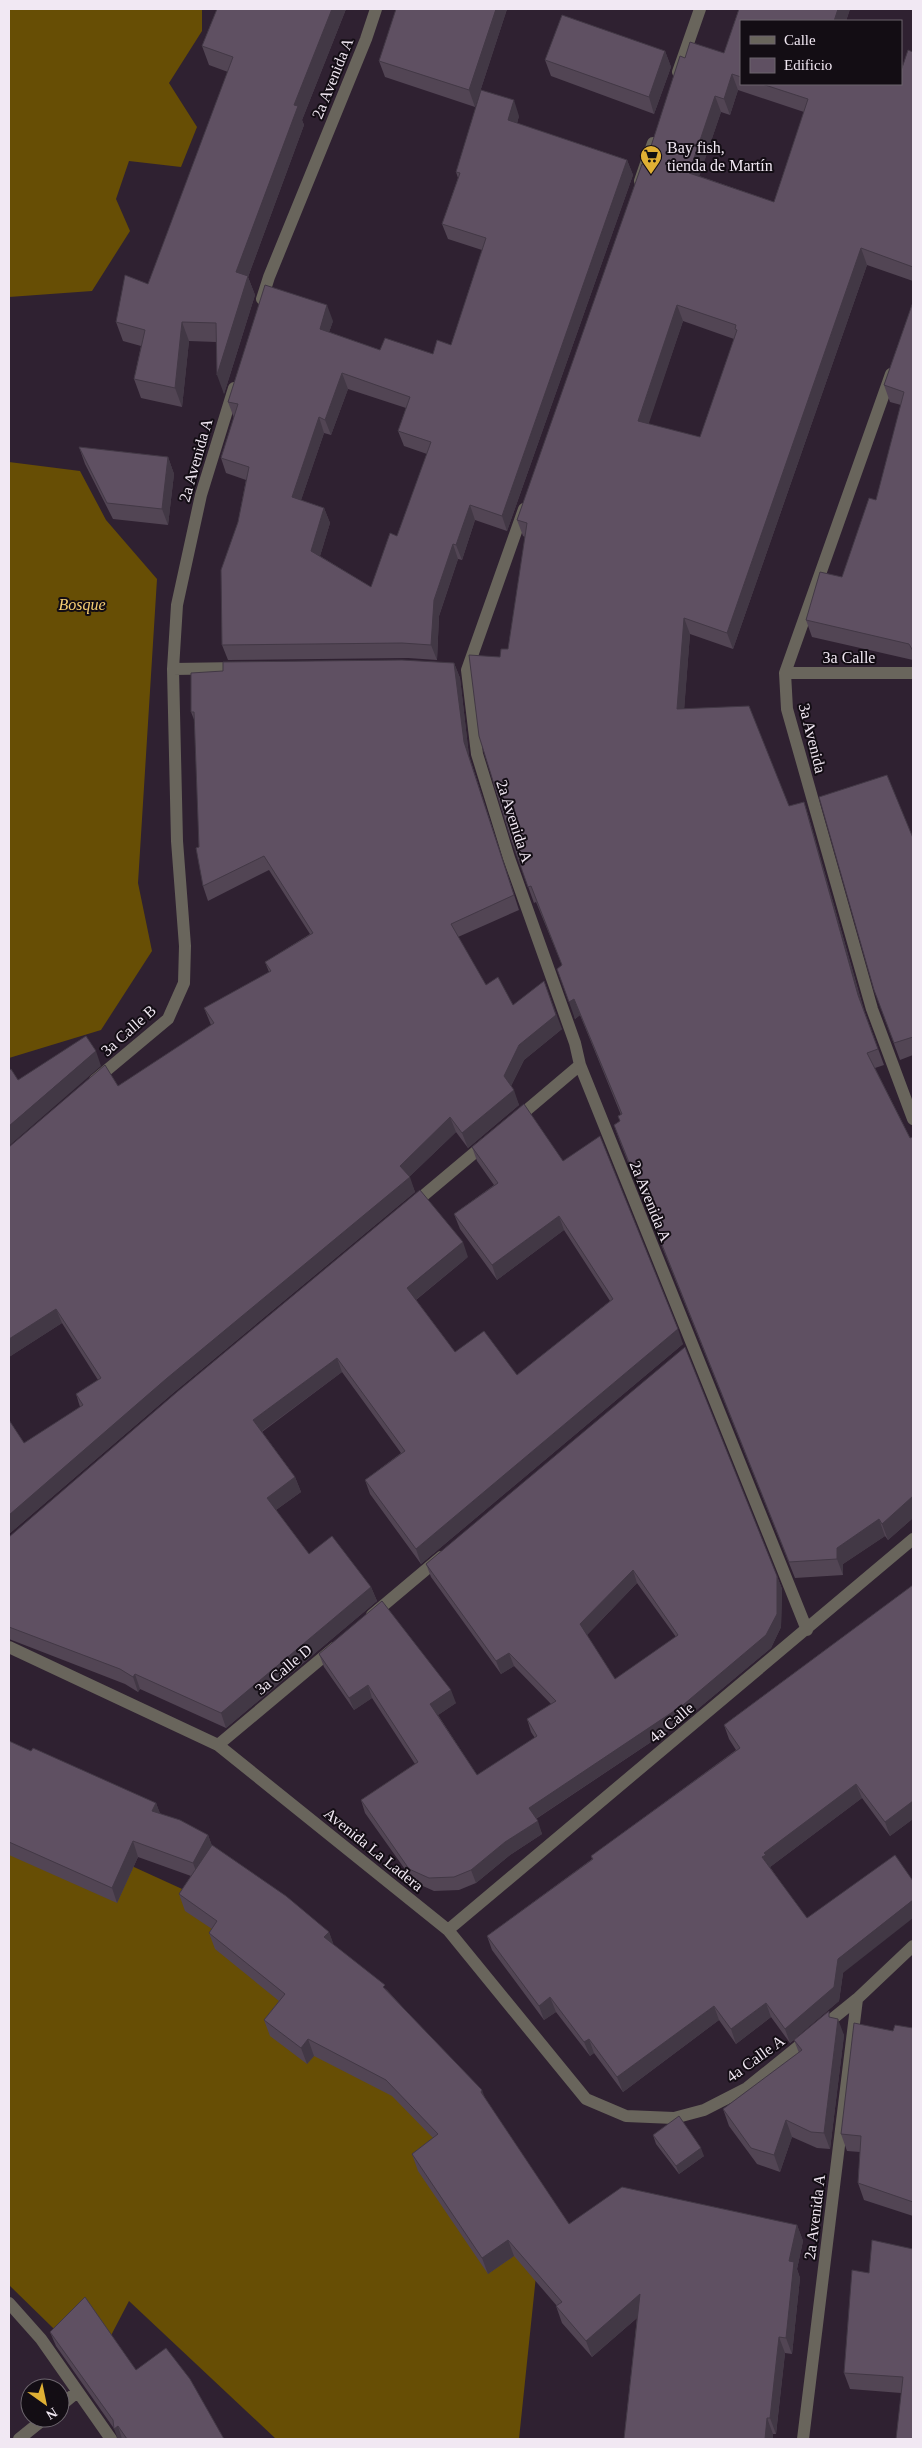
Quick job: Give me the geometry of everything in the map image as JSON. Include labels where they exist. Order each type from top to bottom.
[{"type":"street","name":"2a Avenida A","points":[[257,315],[269,277],[366,39],[376,9]]},
{"type":"street","points":[[674,83],[700,9]]},
{"type":"street","points":[[635,195],[658,130]]},
{"type":"street","name":"3a Avenida","points":[[897,357],[785,673],[787,709],[872,1009],[913,1119]]},
{"type":"street","name":"2a Avenida A","points":[[185,946],[177,841],[173,669],[177,605],[201,495],[239,372]]},
{"type":"street","name":"2a Avenida A","points":[[530,493],[462,670],[477,754],[509,858],[575,1043],[580,1065],[688,1350],[807,1630]]},
{"type":"street","points":[[173,669],[251,668]]},
{"type":"street","name":"3a Calle","points":[[785,673],[913,673]]},
{"type":"street","name":"3a Calle B","points":[[83,1091],[168,1019],[184,983],[185,946]]},
{"type":"street","points":[[398,1217],[580,1065]]},
{"type":"street","name":"4a Calle","points":[[448,1930],[913,1539]]},
{"type":"street","points":[[363,1623],[455,1546]]},
{"type":"street","name":"3a Calle D","points":[[218,1745],[340,1642]]},
{"type":"street","name":"Avenida La Ladera","points":[[9,1648],[218,1745],[448,1930],[586,2099],[626,2116],[674,2118]]},
{"type":"street","name":"4a Calle A","points":[[674,2118],[704,2110],[747,2088],[857,1999],[913,1946]]},
{"type":"street","name":"2a Avenida A","points":[[803,2439],[857,1999]]},
{"type":"street","points":[[9,2303],[41,2339],[111,2439]]},
{"type":"street","points":[[70,2398],[77,2392]]},
{"type":"street","points":[[19,2439],[33,2428]]},
{"type":"green space","points":[[9,9],[202,9],[202,31],[169,83],[197,127],[181,167],[129,161],[116,199],[130,231],[92,291],[9,297]]},
{"type":"green space","name":"Bosque","points":[[9,462],[80,471],[106,520],[157,579],[138,883],[152,951],[101,1030],[9,1058]]},
{"type":"green space","points":[[9,1810],[215,1904],[541,2228],[519,2439],[276,2439],[129,2301],[94,2368],[9,2285]]},
{"type":"building","points":[[217,9],[332,9],[294,105],[298,106],[236,272],[248,276],[217,375],[216,323],[182,322],[175,388],[134,379],[145,330],[116,322],[125,275],[148,284],[233,57],[202,46]]},
{"type":"building","points":[[396,9],[496,9],[469,90],[379,61]]},
{"type":"building","points":[[739,9],[838,9],[834,20],[740,20],[740,77],[732,74],[724,99],[715,96],[689,173],[774,202],[808,99],[765,85],[902,85],[902,68],[908,50],[913,52],[913,267],[861,248],[727,633],[684,618],[677,709],[749,706],[789,806],[804,802],[858,995],[878,1049],[867,1053],[910,1138],[913,1137],[913,1496],[882,1524],[879,1519],[837,1548],[837,1559],[789,1562],[614,1125],[620,1121],[618,1116],[622,1114],[574,999],[569,1002],[557,969],[562,965],[531,886],[528,887],[511,839],[479,736],[469,655],[500,657],[501,649],[508,649],[527,523],[517,520],[642,164],[645,165],[680,56],[685,58],[690,42],[724,53]],"holes":[[[677,305],[736,325],[735,329],[737,330],[700,437],[638,421]]]},
{"type":"building","points":[[562,15],[665,51],[649,97],[545,60]]},
{"type":"building","points":[[481,90],[514,100],[508,120],[627,160],[502,516],[470,505],[456,545],[453,544],[434,600],[431,645],[402,643],[222,645],[221,570],[238,522],[249,467],[221,458],[238,404],[228,402],[265,285],[327,305],[320,329],[380,350],[385,338],[433,354],[437,340],[451,345],[486,238],[442,224],[460,173],[456,172]],"holes":[[[342,373],[410,397],[398,431],[431,442],[397,536],[390,533],[371,587],[311,551],[324,508],[292,497],[319,417],[325,420]]]},
{"type":"building","points":[[913,302],[913,651],[909,644],[806,620],[820,572],[842,577],[869,498],[876,500],[904,392],[884,385]]},
{"type":"building","points":[[79,447],[168,457],[162,509],[107,503]]},
{"type":"building","points":[[402,660],[454,663],[464,742],[514,895],[451,924],[486,985],[498,977],[513,1005],[544,981],[556,1015],[519,1045],[504,1076],[514,1090],[462,1133],[450,1117],[400,1166],[410,1177],[166,1379],[9,1515],[9,1420],[24,1443],[83,1405],[76,1394],[101,1378],[56,1309],[9,1339],[9,1147],[105,1065],[118,1086],[214,1023],[204,1008],[271,971],[265,962],[313,933],[264,856],[203,886],[196,848],[199,847],[194,712],[191,712],[191,673],[223,671],[223,662]]},
{"type":"building","points":[[887,775],[913,838],[913,1037],[894,1043],[874,990],[819,797]]},
{"type":"building","points":[[86,1036],[96,1051],[9,1126],[9,1070],[11,1069],[18,1080]]},
{"type":"building","points":[[524,1104],[563,1161],[600,1136],[678,1329],[416,1549],[365,1480],[405,1451],[337,1358],[253,1420],[295,1477],[267,1498],[309,1554],[332,1536],[371,1587],[221,1713],[135,1674],[133,1677],[120,1669],[9,1627],[9,1537],[177,1392],[420,1190],[463,1242],[407,1288],[455,1352],[484,1331],[517,1375],[613,1299],[559,1216],[492,1265],[454,1214],[498,1183],[472,1147]]},
{"type":"building","points":[[685,1347],[777,1576],[777,1614],[766,1635],[683,1705],[529,1808],[538,1821],[505,1842],[471,1870],[454,1877],[429,1878],[409,1869],[361,1800],[418,1762],[368,1685],[349,1698],[319,1654],[382,1601],[451,1690],[430,1704],[477,1775],[537,1736],[527,1719],[556,1701],[509,1653],[496,1661],[426,1564]],"holes":[[[633,1570],[678,1635],[615,1679],[580,1624]]]},
{"type":"building","points":[[913,1585],[913,1801],[885,1822],[856,1784],[764,1853],[766,1855],[762,1857],[807,1918],[895,1855],[913,1881],[913,1900],[838,1959],[834,1987],[785,2029],[766,2003],[731,2029],[714,2006],[617,2077],[589,2039],[584,2042],[550,1997],[539,2006],[487,1936],[593,1859],[591,1856],[740,1748],[724,1725]]},
{"type":"building","points":[[9,1741],[31,1751],[33,1748],[156,1803],[152,1811],[180,1820],[208,1835],[193,1863],[133,1841],[112,1888],[9,1842]]},
{"type":"building","points":[[212,1845],[286,1896],[329,1932],[324,1937],[385,1985],[383,1987],[482,2090],[481,2092],[569,2224],[622,2187],[797,2225],[789,2261],[794,2262],[786,2338],[779,2337],[770,2418],[767,2418],[765,2439],[624,2439],[640,2294],[586,2341],[556,2306],[562,2302],[508,2240],[482,2258],[412,2154],[438,2134],[386,2080],[308,2039],[301,2048],[264,2020],[285,1994],[209,1933],[217,1921],[179,1894]]},
{"type":"building","points":[[829,2011],[829,2017],[838,2019],[824,2133],[811,2132],[786,2120],[774,2155],[751,2148],[723,2109],[802,2050],[794,2040]]},
{"type":"building","points":[[854,2023],[893,2031],[895,2025],[913,2028],[913,2202],[858,2183],[861,2136],[841,2134]]},
{"type":"building","points":[[679,2116],[701,2148],[676,2166],[653,2135]]},
{"type":"building","points":[[872,2240],[913,2249],[913,2439],[896,2439],[903,2377],[844,2373],[852,2270],[869,2273]]},
{"type":"building","points":[[85,2297],[136,2370],[166,2348],[190,2379],[224,2439],[127,2439],[118,2426],[114,2429],[113,2420],[50,2332]]},
{"type":"place","name":"Bay fish, tienda de Martín","points":[[651,175]]}]
